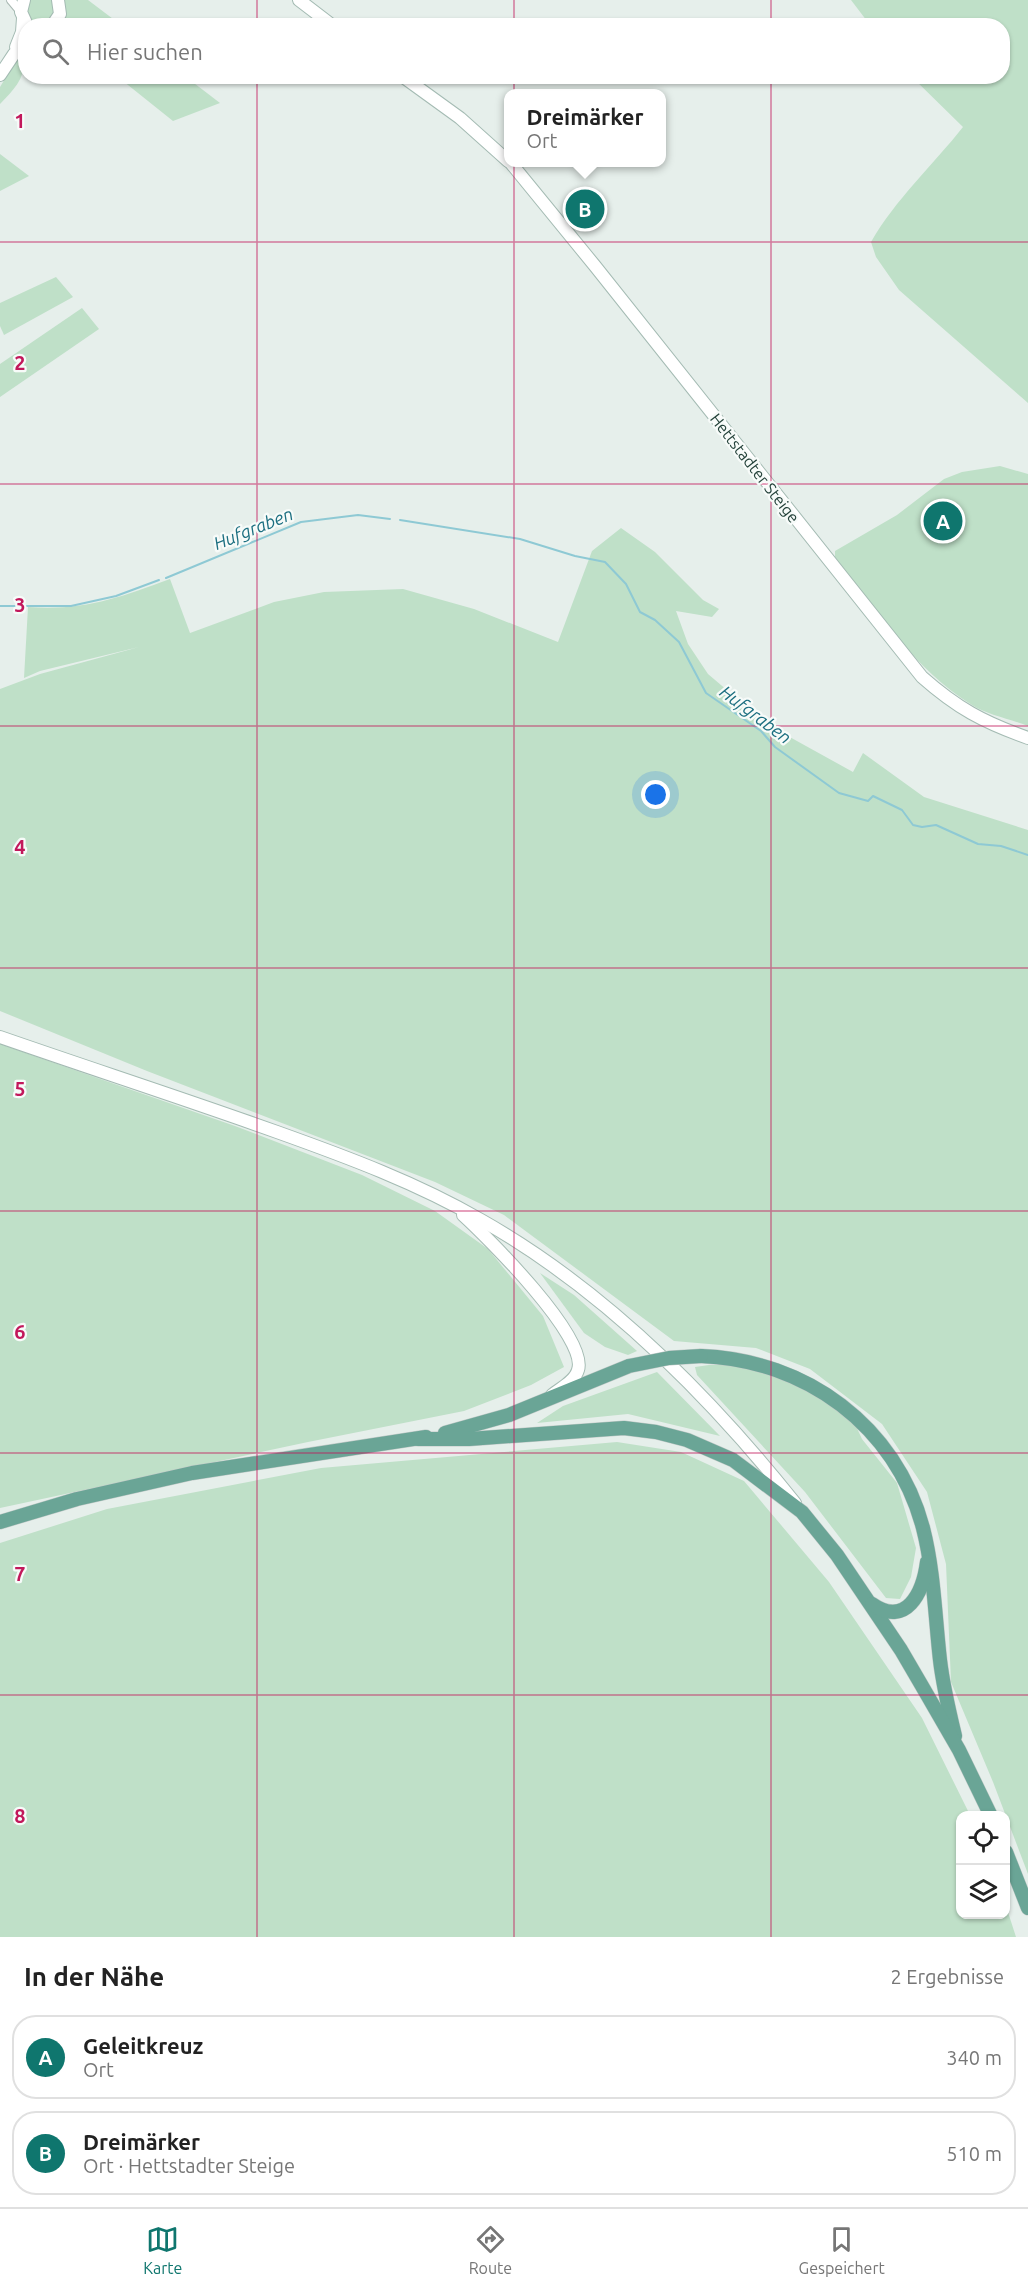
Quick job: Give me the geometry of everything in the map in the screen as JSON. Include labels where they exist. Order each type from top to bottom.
[{"type":"main road","points":[[57,18],[60,14],[58,0]]},
{"type":"main road","points":[[299,0],[323,18]]},
{"type":"main road","points":[[14,54],[18,43]]},
{"type":"main road","points":[[0,75],[18,50]]},
{"type":"main road","name":"Hettstadter Steige","points":[[413,84],[460,118],[504,158]]},
{"type":"main road","name":"Hettstadter Steige","points":[[513,167],[595,266],[922,677],[948,700],[981,720],[1028,738]]},
{"type":"main road","points":[[0,1037],[300,1140],[423,1190],[522,1244],[573,1280],[669,1364],[731,1428],[837,1556],[901,1650],[959,1750],[989,1811]]},
{"type":"main road","points":[[448,1202],[487,1236],[506,1257],[540,1297],[578,1353],[579,1369],[576,1375],[548,1398]]},
{"type":"main road","points":[[0,1522],[77,1499],[192,1473],[418,1439],[486,1423],[629,1366],[669,1358],[701,1356],[734,1359],[783,1371],[804,1380],[845,1407],[874,1436],[902,1474],[917,1507],[928,1548],[942,1680],[959,1750]]},
{"type":"main road","points":[[418,1439],[469,1439],[624,1428],[656,1432],[687,1440],[733,1461],[802,1512]]},
{"type":"main road","points":[[868,1601],[886,1612],[903,1611],[909,1605],[924,1577],[928,1548]]},
{"type":"main road","points":[[1010,1864],[1028,1908]]},
{"type":"street","points":[[11,0],[25,14]]},
{"type":"green space","points":[[28,0],[52,0],[56,13],[52,18],[28,18],[26,5]]},
{"type":"green space","points":[[63,0],[88,0],[112,18],[63,18],[66,11]]},
{"type":"green space","points":[[851,0],[1028,0],[1028,403],[899,290],[876,257],[871,242],[903,197],[963,127],[919,84],[1010,84],[1010,18],[865,18]]},
{"type":"green space","points":[[18,57],[18,82],[0,104],[0,87]]},
{"type":"green space","points":[[127,84],[195,84],[220,103],[173,121]]},
{"type":"green space","points":[[0,154],[29,176],[0,191]]},
{"type":"green space","points":[[56,277],[73,297],[4,335],[0,326],[0,303]]},
{"type":"green space","points":[[82,308],[99,329],[0,397],[0,364]]},
{"type":"green space","points":[[1000,466],[1028,474],[1028,726],[972,705],[932,674],[897,637],[835,557],[835,551],[897,515],[944,479],[962,472]]},
{"type":"green space","points":[[621,528],[655,552],[703,600],[719,609],[712,617],[676,611],[688,644],[708,674],[768,725],[853,772],[863,753],[924,797],[1028,830],[1028,1874],[1010,1827],[1010,1811],[1004,1811],[951,1682],[946,1564],[927,1492],[882,1424],[810,1369],[756,1348],[674,1341],[504,1215],[435,1182],[147,1071],[0,1011],[0,689],[40,674],[139,647],[40,671],[24,678],[28,607],[66,607],[100,602],[170,579],[190,633],[274,602],[324,592],[403,589],[474,609],[558,642],[592,551]]},
{"type":"green space","points":[[0,1044],[235,1126],[362,1175],[435,1211],[488,1249],[543,1316],[564,1367],[531,1385],[464,1411],[0,1508]]},
{"type":"green space","points":[[540,1273],[574,1295],[637,1351],[628,1355],[605,1347],[584,1333]]},
{"type":"green space","points":[[735,1365],[772,1373],[829,1401],[855,1424],[862,1439],[897,1483],[916,1548],[911,1577],[900,1599],[886,1598],[805,1492],[697,1375],[695,1367]]},
{"type":"green space","points":[[657,1372],[720,1436],[628,1414],[537,1423],[563,1406]]},
{"type":"green space","points":[[617,1442],[681,1452],[744,1481],[829,1582],[922,1718],[968,1811],[956,1811],[956,1919],[1010,1918],[1016,1937],[0,1937],[0,1543],[107,1509],[321,1468]]},
{"type":"waterway","name":"Hufgraben","points":[[166,578],[301,522],[358,515],[390,519]]},
{"type":"waterway","name":"Hufgraben","points":[[400,520],[520,539],[575,556],[605,562],[626,584],[640,612],[655,620],[679,642],[706,693],[761,731],[775,747],[839,793],[868,801],[873,796],[902,810],[913,825],[922,827],[936,825],[978,844],[1001,846],[1028,855]]},
{"type":"waterway","name":"Hufgraben","points":[[0,606],[71,606],[116,596],[159,580]]},
{"type":"place","name":"Dreimärker","points":[[585,209]]},
{"type":"place","name":"Geleitkreuz","points":[[943,521]]}]
